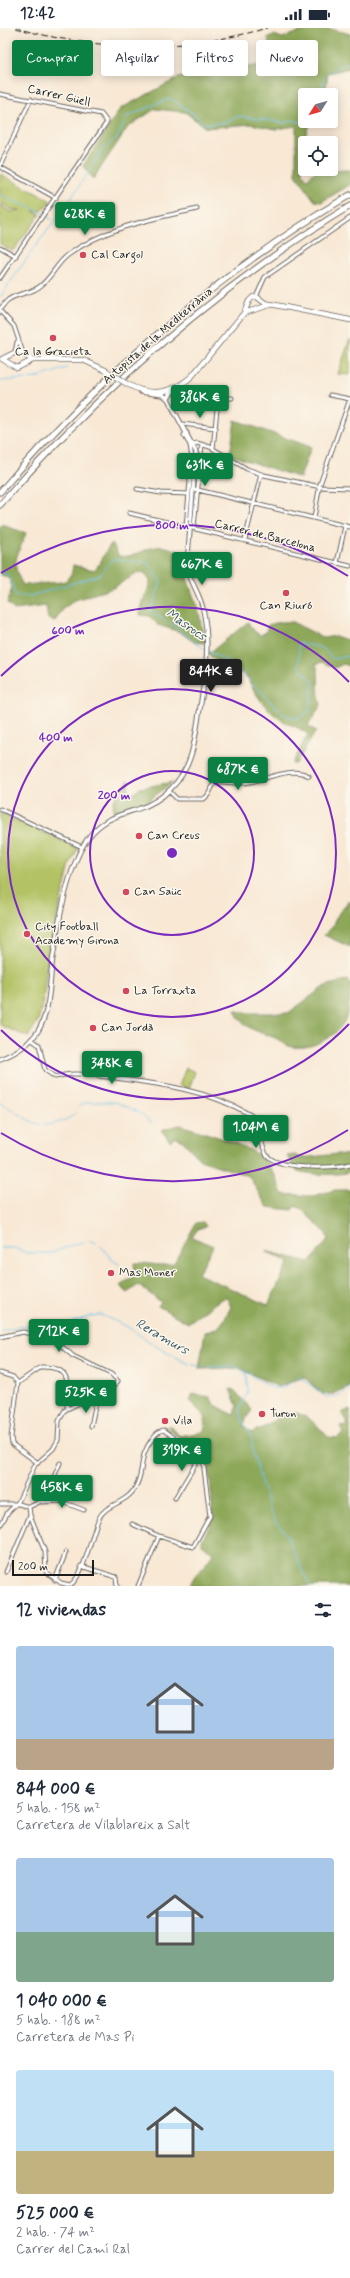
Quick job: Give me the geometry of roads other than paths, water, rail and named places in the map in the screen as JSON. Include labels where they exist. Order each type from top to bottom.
[{"type":"highway","name":"Autopista de la Mediterrània","points":[[0,492],[82,405],[180,316],[280,239],[350,195]]},
{"type":"highway","name":"Autopista de la Mediterrània","points":[[0,505],[63,437],[154,350],[263,262],[301,236],[350,206]]},
{"type":"main road","points":[[1,359],[13,353],[24,355],[33,360],[83,360],[105,370],[137,390],[154,393],[169,390],[189,378],[244,313],[250,299],[256,297],[261,301],[272,305],[350,320]]},
{"type":"main road","points":[[260,308],[261,301]]},
{"type":"main road","points":[[248,304],[253,310]]},
{"type":"main road","points":[[244,313],[272,305]]},
{"type":"main road","points":[[10,363],[13,353]]},
{"type":"main road","points":[[24,355],[24,365]]},
{"type":"main road","points":[[1,359],[17,368],[33,360]]},
{"type":"main road","points":[[128,385],[157,390],[170,387],[184,380],[195,371]]},
{"type":"street","name":"Carrer Güell","points":[[0,94],[101,114],[106,118],[106,124],[56,198]]},
{"type":"street","points":[[0,278],[56,198],[0,167],[31,99]]},
{"type":"street","points":[[24,355],[12,323],[0,310],[7,300],[40,287],[68,255],[107,233],[146,220],[197,209]]},
{"type":"street","points":[[256,297],[265,277],[350,218]]},
{"type":"street","points":[[0,247],[16,256]]},
{"type":"street","points":[[13,353],[18,340]]},
{"type":"street","points":[[168,401],[172,392],[184,384],[189,378]]},
{"type":"street","points":[[168,401],[169,390],[184,380]]},
{"type":"street","points":[[137,390],[148,394],[163,394],[191,439],[196,450],[196,489],[191,494],[161,494],[137,489]]},
{"type":"street","points":[[176,395],[199,394],[218,399],[232,398]]},
{"type":"street","points":[[314,518],[321,487],[320,484],[350,399],[330,395]]},
{"type":"street","points":[[213,449],[218,399]]},
{"type":"street","points":[[182,424],[216,428]]},
{"type":"street","points":[[187,433],[184,435],[194,445],[202,445],[213,449],[261,474],[321,487],[350,488]]},
{"type":"street","points":[[0,1059],[16,1052],[31,1040],[42,1023],[46,1011],[53,956],[61,920],[74,865],[82,847],[93,831],[106,821],[147,806],[169,791],[182,776],[192,753],[204,685],[208,651],[208,639],[203,608],[190,578],[187,567],[192,458],[194,445]]},
{"type":"street","points":[[196,450],[202,445]]},
{"type":"street","points":[[190,527],[202,445]]},
{"type":"street","points":[[245,540],[261,474]]},
{"type":"street","points":[[196,489],[254,502],[350,527]]},
{"type":"street","name":"Carrer de Barcelona","points":[[129,513],[350,566]]},
{"type":"street","points":[[337,563],[345,526]]},
{"type":"street","points":[[169,791],[177,799],[204,798],[208,795],[215,782],[243,783],[290,773],[301,773],[309,776]]},
{"type":"street","points":[[0,809],[82,847]]},
{"type":"street","points":[[31,1040],[39,1045],[45,1070],[55,1077],[72,1074],[84,1074],[172,1085],[207,1095],[255,1118],[265,1152],[274,1162],[294,1166],[344,1166],[350,1164]]},
{"type":"street","points":[[0,1337],[23,1332],[54,1340],[73,1356],[115,1376],[118,1383],[104,1398],[96,1402],[94,1400],[84,1401],[67,1407]]},
{"type":"street","points":[[0,1526],[8,1512],[15,1505],[38,1463],[53,1449],[56,1444],[59,1421],[67,1407],[68,1380],[65,1373],[58,1369],[41,1367],[18,1383]]},
{"type":"street","points":[[0,1373],[13,1377],[18,1383],[11,1437],[12,1444],[38,1463]]},
{"type":"street","points":[[91,1426],[96,1402]]},
{"type":"street","points":[[29,1507],[30,1516],[44,1552],[44,1569],[55,1580],[70,1585],[75,1581],[101,1514],[126,1499],[135,1489],[141,1472],[143,1453],[156,1434],[162,1430],[166,1431],[177,1440],[196,1446],[201,1455],[210,1519],[193,1547],[159,1536],[132,1524]]},
{"type":"street","points":[[175,1498],[201,1455]]},
{"type":"street","points":[[42,1502],[60,1463]]},
{"type":"street","points":[[0,1504],[29,1507],[42,1502],[60,1501],[84,1510]]},
{"type":"street","points":[[6,1572],[30,1516]]},
{"type":"street","points":[[138,1586],[159,1536]]},
{"type":"street","points":[[55,1580],[66,1552]]},
{"type":"street","points":[[81,1566],[116,1577],[117,1586]]},
{"type":"waterway","points":[[321,88],[329,73],[350,63]]},
{"type":"waterway","points":[[0,297],[62,212],[104,148],[118,137],[126,117],[170,98],[195,115],[204,124],[228,122],[238,116],[285,123],[293,120],[298,121]]},
{"type":"waterway","points":[[0,194],[10,200],[43,213]]},
{"type":"waterway","points":[[45,215],[54,221]]},
{"type":"waterway","points":[[0,381],[36,378],[67,368]]},
{"type":"waterway","name":"Masrocs","points":[[0,574],[9,574],[15,596],[31,596],[99,575],[113,559],[148,563],[161,582],[150,611],[171,624],[206,650]]},
{"type":"waterway","name":"Masrocs","points":[[208,651],[235,666],[283,714],[298,719],[309,711],[313,681],[299,667],[299,643],[323,648],[333,659],[350,656]]},
{"type":"waterway","points":[[78,1107],[87,1102],[116,1102],[140,1113],[152,1123]]},
{"type":"waterway","points":[[0,1103],[28,1120],[41,1125],[70,1118],[75,1113]]},
{"type":"waterway","points":[[0,1248],[14,1248],[27,1253],[51,1253],[78,1243],[91,1241],[96,1243]]},
{"type":"waterway","points":[[101,1246],[111,1259],[119,1264]]},
{"type":"waterway","name":"Reramurs","points":[[0,1332],[19,1327],[63,1325],[91,1316],[101,1315],[126,1326],[162,1350],[189,1364],[204,1367],[235,1366],[273,1388],[282,1388],[300,1377],[326,1397],[338,1396],[350,1388]]},
{"type":"waterway","points":[[246,1373],[248,1392],[239,1409],[243,1422],[252,1439],[252,1449],[271,1512],[276,1522],[285,1532],[310,1586]]},
{"type":"railway","points":[[16,28],[79,42],[142,46],[204,42],[267,28]]},
{"type":"place","name":"Cal Cargol","points":[[83,255]]},
{"type":"place","name":"Ca la Gracieta","points":[[53,338]]},
{"type":"place","name":"Can Riuró","points":[[286,593]]},
{"type":"place","name":"Can Creus","points":[[139,836]]},
{"type":"place","name":"Can Saüc","points":[[126,892]]},
{"type":"place","name":"City Football Academy Girona","points":[[27,934]]},
{"type":"place","name":"La Torraxta","points":[[126,991]]},
{"type":"place","name":"Can Jordà","points":[[93,1028]]},
{"type":"place","name":"Mas Moner","points":[[111,1273]]},
{"type":"place","name":"Turon","points":[[262,1414]]},
{"type":"place","name":"Vila","points":[[165,1421]]}]
